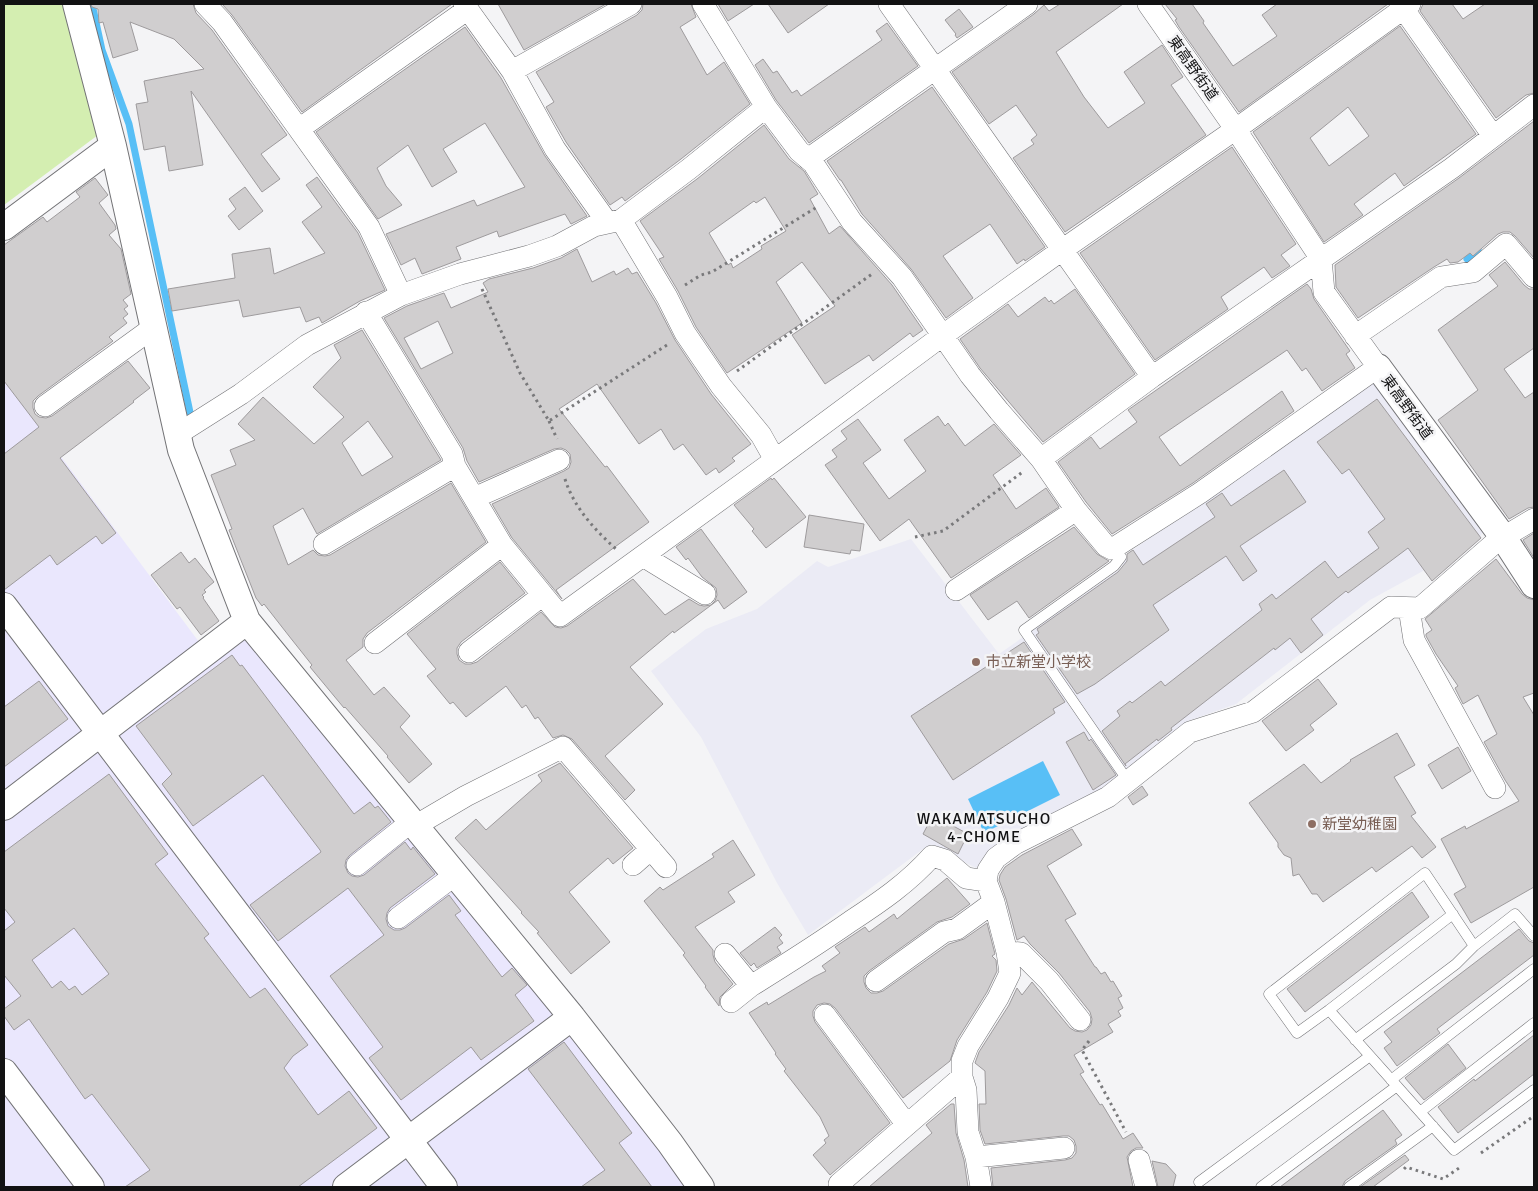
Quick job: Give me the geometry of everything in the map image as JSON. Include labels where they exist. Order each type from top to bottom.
[{"type":"street","points":[[76,4],[113,146],[154,327],[185,430],[182,450],[247,621],[421,821],[455,875],[572,1017],[670,1142],[701,1187]]},
{"type":"street","points":[[205,4],[222,22],[369,227],[401,295]]},
{"type":"street","points":[[512,71],[631,4]]},
{"type":"street","points":[[703,4],[766,107],[798,152],[812,163],[852,222],[902,277],[970,375],[1041,459],[1076,510],[1106,546],[1112,549],[1200,492],[1378,367]]},
{"type":"street","points":[[889,4],[1152,377]]},
{"type":"street","points":[[808,159],[1027,4]]},
{"type":"street","name":"東高野街道","points":[[1148,4],[1236,129],[1320,259],[1324,292],[1503,538],[1534,585]]},
{"type":"street","points":[[366,312],[452,454],[455,466],[502,545],[560,616],[942,336],[1236,129],[1404,5],[1493,136]]},
{"type":"street","points":[[299,129],[466,6],[512,71],[555,149],[614,221],[667,297],[684,333],[719,384],[761,435],[775,460]]},
{"type":"street","points":[[1041,459],[1152,377],[1452,168],[1534,105]]},
{"type":"street","points":[[185,430],[241,394],[307,345],[366,312],[401,295],[473,270],[557,246],[594,226],[614,221],[689,169],[766,107]]},
{"type":"street","points":[[4,227],[113,146]]},
{"type":"street","points":[[1355,336],[1441,277],[1473,272],[1506,244],[1534,277]]},
{"type":"street","points":[[45,406],[154,327]]},
{"type":"street","points":[[474,498],[559,460]]},
{"type":"street","points":[[324,544],[455,466]]},
{"type":"street","points":[[956,590],[1076,510]]},
{"type":"street","points":[[981,1187],[976,1157],[968,1132],[966,1090],[962,1077],[962,1061],[968,1046],[998,998],[1010,973],[1007,952],[994,902],[986,881],[988,870],[996,858],[1015,844],[1108,797],[1190,732],[1253,712],[1391,607],[1420,608],[1497,541],[1534,519]]},
{"type":"street","points":[[375,643],[502,545]]},
{"type":"street","points":[[638,560],[684,570],[705,594]]},
{"type":"street","points":[[469,652],[543,595]]},
{"type":"street","points":[[4,606],[444,1187]]},
{"type":"street","points":[[1409,608],[1414,640],[1495,788]]},
{"type":"street","points":[[4,807],[247,621]]},
{"type":"street","points":[[357,865],[421,821],[466,796],[564,747],[666,867]]},
{"type":"street","points":[[633,865],[651,849]]},
{"type":"street","points":[[731,1002],[750,986],[902,899],[917,872],[932,856],[945,860],[966,878],[986,881]]},
{"type":"street","points":[[398,918],[455,875]]},
{"type":"street","points":[[876,981],[944,932],[957,928],[994,902]]},
{"type":"street","points":[[1007,952],[1021,953],[1050,981],[1080,1020]]},
{"type":"street","points":[[725,954],[750,986]]},
{"type":"street","points":[[825,1015],[907,1125]]},
{"type":"street","points":[[346,1187],[572,1017]]},
{"type":"street","points":[[4,1072],[91,1187]]},
{"type":"street","points":[[839,1184],[962,1077]]},
{"type":"street","points":[[976,1157],[1064,1148]]},
{"type":"street","points":[[1139,1160],[1146,1187]]},
{"type":"lane","points":[[1112,549],[1120,557],[1114,566],[1024,630],[1128,781]]},
{"type":"lane","points":[[1453,914],[1297,1033],[1269,994],[1425,873],[1453,914],[1474,946]]},
{"type":"lane","points":[[1355,1040],[1456,964],[1474,946],[1514,914],[1534,936]]},
{"type":"lane","points":[[1261,1187],[1394,1083],[1534,969]]},
{"type":"lane","points":[[1329,1010],[1454,1150],[1534,1090]]},
{"type":"lane","points":[[1420,1112],[1534,1023]]},
{"type":"lane","points":[[1199,1182],[1370,1056]]},
{"type":"lane","points":[[1349,1187],[1433,1126]]},
{"type":"path","points":[[667,297],[701,275],[712,272],[834,196]]},
{"type":"path","points":[[719,384],[888,262]]},
{"type":"path","points":[[473,270],[520,373],[549,421],[556,438],[559,460],[573,499],[590,522],[615,548],[638,560]]},
{"type":"path","points":[[549,421],[684,333]]},
{"type":"path","points":[[915,537],[943,531],[1041,459]]},
{"type":"path","points":[[1080,1020],[1090,1038],[1082,1050],[1126,1132]]},
{"type":"shaded area","name":"市立新堂小学校","points":[[1379,379],[1486,528],[1476,542],[1370,600],[1236,704],[1188,721],[1108,788],[1005,838],[976,868],[946,853],[923,849],[808,935],[777,883],[701,737],[651,671],[706,629],[757,609],[817,561],[828,567],[911,539],[999,654],[1120,569],[1131,551]]},
{"type":"shaded area","points":[[4,380],[199,642],[235,616],[693,1187],[4,1187]]},
{"type":"green space","points":[[4,4],[65,4],[98,135],[4,205]]},
{"type":"water","points":[[1043,761],[1060,795],[984,833],[968,799]]},
{"type":"building","points":[[91,4],[193,4],[196,13],[212,30],[287,135],[261,154],[280,179],[262,192],[191,91],[203,165],[169,171],[165,146],[144,150],[136,104],[148,102],[144,81],[204,69],[174,39],[130,22],[138,50],[113,58],[103,22],[99,23],[98,9],[92,7]]},
{"type":"building","points":[[222,4],[452,4],[302,112]]},
{"type":"building","points":[[498,4],[606,4],[524,50]]},
{"type":"building","points":[[643,4],[691,4],[696,17],[680,27],[707,75],[724,62],[750,104],[625,201],[622,197],[610,205],[566,142],[546,107],[554,102],[536,72],[637,15],[642,10]]},
{"type":"building","points":[[718,4],[754,4],[728,21]]},
{"type":"building","points":[[768,4],[829,4],[788,33]]},
{"type":"building","points":[[1060,4],[1123,4],[1056,52],[1084,97],[1108,128],[1145,103],[1124,72],[1162,45],[1183,77],[1171,85],[1206,135],[1065,232],[1013,158],[1034,144],[1031,140],[1037,135],[1016,105],[989,124],[952,72],[1044,5],[1049,11]]},
{"type":"building","points":[[1165,4],[1192,4],[1233,66],[1277,36],[1262,15],[1277,4],[1388,4],[1239,112]]},
{"type":"building","points":[[1423,4],[1452,4],[1463,19],[1485,4],[1534,4],[1534,93],[1526,95],[1496,118],[1420,11]]},
{"type":"building","points":[[959,9],[973,27],[957,38],[945,20]]},
{"type":"building","points":[[887,23],[918,66],[809,143],[776,100],[755,65],[763,59],[773,73],[777,71],[792,93],[797,90],[801,96],[882,40],[876,31]]},
{"type":"building","points":[[1400,26],[1476,134],[1404,186],[1395,173],[1354,204],[1363,215],[1324,242],[1253,132]],"holes":[[[1348,107],[1369,136],[1329,166],[1310,138]]]},
{"type":"building","points":[[465,27],[501,78],[545,156],[587,216],[571,224],[565,214],[499,237],[497,231],[456,247],[461,259],[422,274],[415,258],[401,265],[386,234],[474,200],[477,206],[525,187],[485,123],[443,149],[457,172],[432,187],[408,145],[377,168],[386,186],[402,205],[378,219],[316,132]]},
{"type":"building","points":[[932,87],[1045,247],[1025,261],[1024,259],[1017,264],[990,224],[943,256],[973,298],[946,318],[911,269],[862,214],[827,161]]},
{"type":"building","points":[[1534,121],[1534,258],[1515,236],[1510,232],[1503,232],[1498,234],[1473,256],[1470,253],[1458,262],[1450,263],[1447,259],[1358,318],[1336,287],[1335,265],[1459,178]]},
{"type":"building","points":[[764,125],[789,159],[804,171],[818,194],[810,199],[829,234],[840,226],[892,285],[923,330],[913,337],[910,333],[873,361],[869,355],[825,384],[792,335],[835,306],[802,262],[776,282],[802,323],[727,373],[696,327],[659,259],[664,257],[640,221],[697,179]],"holes":[[[765,197],[786,231],[761,246],[762,249],[733,268],[731,263],[728,265],[709,233],[754,201],[756,203]]]},
{"type":"building","points":[[1232,147],[1296,244],[1281,255],[1290,266],[1272,278],[1264,267],[1221,297],[1228,309],[1155,360],[1080,253]]},
{"type":"building","points":[[317,177],[358,233],[385,290],[360,301],[322,323],[319,317],[306,322],[300,307],[243,317],[239,300],[172,311],[168,289],[235,278],[232,254],[270,248],[274,274],[325,253],[302,222],[322,207],[306,185]]},
{"type":"building","points":[[95,178],[108,195],[99,203],[115,225],[116,229],[109,235],[121,249],[131,294],[123,300],[128,306],[124,309],[128,314],[123,318],[127,323],[109,337],[113,341],[38,396],[33,401],[33,408],[35,414],[39,417],[46,418],[52,416],[128,361],[150,388],[60,458],[116,533],[102,544],[96,536],[57,565],[50,555],[4,590],[4,454],[39,427],[4,381],[4,245],[43,217],[47,222],[80,197],[76,192]]},
{"type":"building","points":[[245,187],[263,211],[239,230],[228,216],[236,209],[229,199]]},
{"type":"building","points":[[577,249],[592,282],[614,271],[616,275],[628,268],[632,274],[637,272],[675,340],[711,394],[751,444],[732,458],[735,461],[719,473],[716,468],[706,475],[683,444],[674,450],[661,429],[639,444],[597,384],[559,409],[605,467],[607,466],[649,522],[556,590],[562,599],[512,538],[492,504],[569,468],[571,462],[570,454],[561,448],[554,449],[479,482],[467,461],[463,448],[384,318],[407,306],[444,293],[451,308],[488,292],[483,283],[489,279],[533,268],[561,258]],"holes":[[[438,321],[453,353],[421,369],[404,338]]]},
{"type":"building","points":[[1505,262],[1524,285],[1529,289],[1534,289],[1534,348],[1504,369],[1525,398],[1534,392],[1534,507],[1528,508],[1509,519],[1438,420],[1478,390],[1438,330],[1498,286],[1489,275]]},
{"type":"building","points":[[1307,284],[1311,289],[1314,299],[1350,351],[1346,354],[1355,368],[1322,391],[1306,368],[1302,371],[1287,350],[1159,437],[1180,466],[1282,391],[1294,411],[1193,483],[1112,534],[1086,502],[1058,462],[1091,437],[1100,449],[1137,422],[1128,410]]},
{"type":"building","points":[[1075,289],[1135,374],[1043,442],[980,368],[960,339],[1008,304],[1018,317],[1045,297],[1054,304]]},
{"type":"building","points":[[362,330],[441,460],[317,534],[303,508],[273,526],[288,565],[313,550],[318,555],[330,555],[451,483],[486,542],[367,633],[363,639],[363,647],[346,660],[374,695],[384,687],[410,716],[400,727],[432,764],[409,783],[388,756],[310,667],[312,665],[264,604],[262,606],[256,598],[229,530],[232,529],[211,475],[236,465],[230,450],[255,440],[238,424],[263,397],[314,444],[344,417],[313,387],[341,358],[334,345]],"holes":[[[368,421],[393,457],[362,476],[342,443]]]},
{"type":"building","points":[[1377,399],[1481,538],[1432,581],[1408,548],[1348,593],[1346,591],[1311,619],[1323,635],[1301,653],[1290,638],[1275,650],[1274,648],[1171,728],[1172,730],[1158,741],[1157,739],[1125,764],[1126,766],[1102,731],[1120,716],[1117,711],[1130,701],[1132,703],[1161,681],[1165,686],[1262,610],[1259,604],[1272,594],[1276,599],[1325,561],[1338,578],[1379,548],[1368,532],[1385,519],[1349,469],[1342,474],[1317,442]]},
{"type":"building","points":[[938,416],[945,426],[948,423],[965,446],[994,424],[1021,455],[993,475],[1016,509],[1046,488],[1059,507],[951,578],[909,519],[880,541],[825,465],[837,457],[832,450],[847,439],[841,431],[858,419],[881,450],[863,463],[889,499],[926,471],[904,440]]},
{"type":"building","points":[[1284,470],[1306,502],[1240,546],[1257,571],[1243,581],[1226,556],[1153,605],[1169,630],[1095,684],[1077,694],[1036,635],[1039,633],[1037,629],[1118,572],[1127,561],[1127,554],[1133,550],[1143,565],[1215,517],[1206,504],[1222,493],[1231,506]]},
{"type":"building","points":[[771,478],[772,480],[774,478],[806,517],[766,548],[752,531],[754,529],[734,505]]},
{"type":"building","points":[[809,515],[864,524],[860,551],[851,550],[850,554],[804,547]]},
{"type":"building","points":[[1074,527],[1097,554],[1109,561],[1029,618],[1017,601],[988,620],[970,595]]},
{"type":"building","points":[[701,529],[747,592],[724,609],[718,600],[674,633],[673,631],[630,667],[663,704],[605,756],[635,790],[625,800],[572,739],[563,735],[553,738],[538,717],[535,719],[526,705],[522,708],[506,686],[466,717],[453,702],[450,704],[427,676],[436,669],[407,634],[500,562],[525,593],[461,642],[457,648],[457,654],[459,660],[465,664],[477,662],[541,612],[555,627],[567,626],[633,579],[665,615],[689,599],[699,605],[711,605],[717,595],[716,588],[702,577],[688,558],[686,560],[676,547]]},
{"type":"building","points":[[1534,533],[1534,558],[1523,540]]},
{"type":"building","points":[[181,552],[189,563],[195,558],[214,582],[204,590],[206,592],[202,595],[219,621],[201,635],[180,607],[177,609],[151,575]]},
{"type":"building","points":[[1496,559],[1522,594],[1534,600],[1534,693],[1523,697],[1534,715],[1534,887],[1471,923],[1454,894],[1466,887],[1441,839],[1465,826],[1466,829],[1519,801],[1484,742],[1497,734],[1478,695],[1463,704],[1455,688],[1458,686],[1426,636],[1432,630],[1425,619]]},
{"type":"building","points":[[1024,642],[1065,702],[1053,709],[1055,713],[953,780],[911,716]]},
{"type":"building","points":[[232,655],[240,666],[242,665],[354,814],[370,802],[375,808],[378,806],[391,822],[349,856],[345,866],[348,873],[358,877],[364,875],[405,842],[411,850],[413,847],[435,874],[390,908],[386,919],[388,926],[394,930],[405,928],[449,895],[461,911],[455,915],[502,977],[512,968],[527,985],[515,995],[534,1021],[481,1060],[471,1047],[401,1100],[369,1058],[383,1047],[330,976],[384,935],[348,888],[278,941],[250,905],[321,852],[320,850],[263,775],[193,826],[162,784],[172,774],[136,726]]},
{"type":"building","points":[[1318,679],[1337,704],[1310,725],[1314,730],[1286,751],[1262,721]]},
{"type":"building","points":[[39,681],[68,719],[4,767],[4,707]]},
{"type":"building","points":[[1084,732],[1116,775],[1093,790],[1066,742]]},
{"type":"building","points":[[1397,733],[1415,765],[1394,777],[1416,813],[1411,816],[1436,847],[1422,858],[1412,846],[1376,872],[1372,867],[1323,902],[1317,894],[1312,894],[1299,874],[1293,876],[1291,858],[1284,855],[1278,847],[1278,843],[1249,803],[1304,764],[1321,783],[1350,760]]},
{"type":"building","points":[[1458,747],[1471,771],[1442,789],[1428,765]]},
{"type":"building","points":[[560,763],[633,848],[613,864],[608,858],[569,892],[610,942],[571,974],[522,912],[455,838],[476,819],[486,830],[542,781],[538,775]]},
{"type":"building","points":[[109,774],[168,854],[155,864],[209,934],[204,938],[250,998],[265,988],[308,1045],[293,1056],[284,1068],[318,1115],[349,1091],[377,1128],[298,1187],[125,1187],[150,1170],[92,1094],[85,1099],[29,1019],[14,1030],[4,1016],[4,1009],[21,996],[4,975],[4,931],[15,922],[4,908],[4,852]],"holes":[[[74,928],[109,974],[82,995],[75,986],[69,990],[61,981],[52,988],[32,960]]]},
{"type":"building","points":[[1142,786],[1148,795],[1133,805],[1128,797]]},
{"type":"building","points":[[933,815],[968,834],[958,854],[923,834]]},
{"type":"building","points":[[1072,829],[1082,845],[1047,866],[1076,914],[1065,920],[1095,967],[1101,974],[1105,972],[1111,982],[1113,981],[1122,996],[1118,998],[1123,1008],[1118,1011],[1121,1016],[1108,1024],[1113,1032],[1074,1055],[1084,1072],[1080,1074],[1100,1105],[1102,1104],[1123,1139],[1133,1133],[1143,1148],[1136,1148],[1127,1157],[1133,1187],[993,1187],[991,1168],[1065,1160],[1072,1158],[1076,1153],[1074,1140],[1069,1136],[985,1144],[980,1130],[979,1104],[986,1104],[985,1071],[975,1063],[979,1052],[1009,1005],[1017,988],[1022,995],[1032,982],[1070,1028],[1082,1032],[1091,1025],[1090,1012],[1059,973],[1024,936],[1017,940],[999,880],[1005,867],[1022,855]]},
{"type":"building","points":[[733,840],[755,875],[728,892],[735,902],[695,927],[713,950],[715,962],[733,984],[720,997],[719,1006],[683,955],[685,953],[644,901],[660,887],[663,890],[714,857],[712,854]]},
{"type":"building","points":[[947,878],[970,904],[952,917],[937,922],[869,971],[864,976],[866,988],[871,993],[883,991],[949,944],[964,939],[987,923],[995,954],[992,956],[996,960],[997,971],[987,992],[957,1040],[950,1061],[903,1098],[835,1008],[830,1004],[824,1003],[817,1005],[813,1011],[815,1022],[890,1123],[830,1175],[813,1155],[826,1143],[824,1140],[829,1136],[820,1117],[784,1071],[786,1069],[749,1013],[767,1002],[768,1005],[826,971],[822,966],[840,953],[835,947],[865,927],[869,932],[894,914],[897,919]]},
{"type":"building","points":[[1412,892],[1429,917],[1305,1012],[1287,989]]},
{"type":"building","points":[[775,927],[782,935],[779,938],[783,943],[777,947],[781,953],[757,968],[754,963],[751,966],[740,953]]},
{"type":"building","points":[[1519,929],[1529,941],[1534,943],[1534,955],[1437,1029],[1440,1033],[1397,1066],[1384,1048],[1392,1042],[1384,1032]]},
{"type":"building","points":[[1534,1035],[1534,1074],[1458,1133],[1438,1107]]},
{"type":"building","points":[[564,1042],[632,1133],[619,1143],[652,1187],[581,1187],[605,1170],[528,1069]]},
{"type":"building","points":[[1448,1044],[1466,1068],[1424,1100],[1405,1078]]},
{"type":"building","points":[[951,1104],[954,1104],[956,1133],[964,1160],[968,1187],[869,1187],[932,1133],[926,1125]]},
{"type":"building","points":[[1383,1110],[1402,1135],[1395,1140],[1397,1144],[1345,1181],[1342,1187],[1280,1187]]},
{"type":"building","points":[[1405,1155],[1409,1160],[1373,1187],[1360,1187]]},
{"type":"building","points":[[1152,1161],[1166,1164],[1176,1175],[1173,1187],[1158,1187]]},
{"type":"waterway","points":[[92,4],[102,50],[129,124],[191,417]]},
{"type":"waterway","points":[[1467,259],[1478,250]]},
{"type":"place","name":"市立新堂小学校","points":[[976,662]]},
{"type":"place","name":"新堂幼稚園","points":[[1312,824]]},
{"type":"district","name":"WAKAMATSUCHO 4-CHOME","points":[[984,827]]}]
